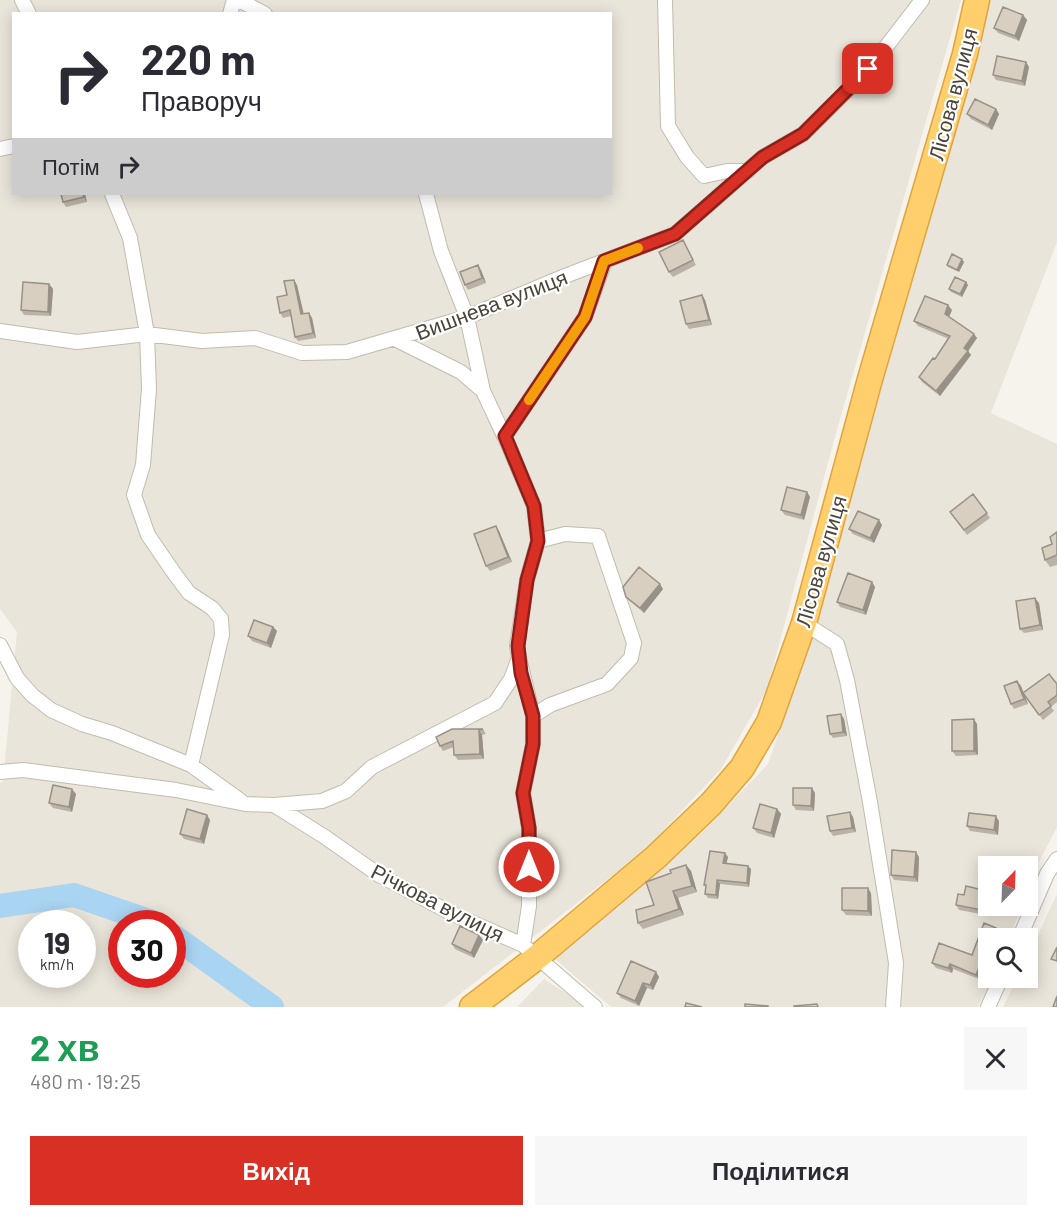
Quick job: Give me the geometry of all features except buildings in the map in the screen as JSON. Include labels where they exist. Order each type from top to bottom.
[{"type":"highway","name":"Лісова вулиця","points":[[472,1007],[530,951],[656,857],[711,804],[742,768],[769,722],[804,623],[870,379],[965,54],[977,0]]},
{"type":"street","points":[[237,0],[261,12]]},
{"type":"street","points":[[665,0],[669,126],[687,157],[704,176],[727,171],[748,171]]},
{"type":"street","name":"Вишнева вулиця","points":[[0,331],[76,342],[147,334],[202,341],[255,338],[302,353],[347,352],[467,317],[675,234],[763,157],[803,134],[868,69],[922,0]]},
{"type":"street","points":[[112,195],[130,238],[147,334],[149,389],[143,465],[134,495],[148,535],[174,573],[189,593],[212,608],[221,619],[222,635],[191,765]]},
{"type":"street","points":[[426,195],[441,251],[467,317],[483,391],[505,436],[534,506],[538,541],[527,580],[518,646],[533,716],[533,744],[523,793],[529,828],[530,951]]},
{"type":"street","points":[[505,436],[585,317],[604,261]]},
{"type":"street","points":[[395,339],[461,372],[483,391]]},
{"type":"street","points":[[533,716],[550,705],[607,684],[631,658],[634,643],[598,536],[565,534],[538,541]]},
{"type":"street","points":[[804,623],[837,644],[847,680],[870,802],[896,963],[893,1007]]},
{"type":"street","points":[[0,645],[17,678],[32,695],[51,710],[191,765],[245,804]]},
{"type":"street","points":[[0,772],[23,770],[165,788],[245,804],[274,805],[322,801],[346,791],[372,767],[495,703],[511,679],[519,658]]},
{"type":"street","name":"Річкова вулиця","points":[[274,805],[379,875],[530,951],[595,1007]]},
{"type":"street","points":[[1024,928],[1047,874],[1057,859]]},
{"type":"street","points":[[988,1007],[997,988]]},
{"type":"shaded area","points":[[0,0],[961,0],[836,433],[767,689],[721,769],[645,850],[443,1007],[0,1007],[0,783],[3,782],[17,632],[0,609]]},
{"type":"shaded area","points":[[985,0],[1057,0],[1057,242],[991,413],[1057,444],[1057,827],[1038,864],[1038,856],[978,856],[978,916],[1018,916],[1013,928],[978,928],[978,988],[988,988],[978,1007],[611,1007],[555,959],[702,833],[768,764],[823,602]]},
{"type":"shaded area","points":[[1057,894],[1057,1007],[1003,1007],[1012,988],[1038,988],[1038,935]]},
{"type":"shaded area","points":[[544,979],[587,1007],[517,1007]]},
{"type":"waterway","points":[[0,906],[74,895],[117,910]]},
{"type":"waterway","points":[[186,945],[272,1007]]},
{"type":"slow traffic","points":[[529,400],[585,317],[604,261],[638,248]]},
{"type":"route","points":[[529,867],[529,828],[523,793],[533,744],[533,716],[521,673],[518,646],[527,580],[538,541],[534,506],[505,436],[585,317],[604,261],[675,234],[763,157],[803,134],[868,69]]}]
